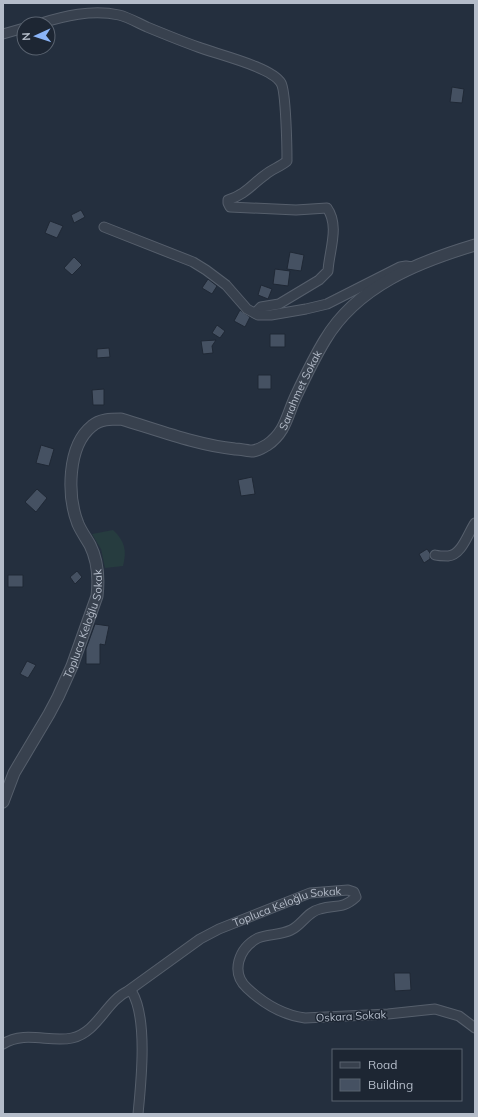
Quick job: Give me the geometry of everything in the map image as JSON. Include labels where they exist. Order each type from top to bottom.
[{"type":"street","points":[[56,20],[78,14],[100,13],[120,15],[199,48],[232,57],[274,75],[282,83],[287,161],[280,167],[266,174],[246,192],[228,200],[228,204],[230,207],[245,208],[296,210],[327,208],[332,219],[333,242],[329,257],[328,271],[319,280],[279,304],[261,307],[255,313]]},
{"type":"street","points":[[3,34],[16,30]]},
{"type":"street","points":[[104,227],[193,262],[226,285],[247,309],[258,315],[271,315],[327,304],[400,267],[412,267]]},
{"type":"street","name":"Sarıahmet Sokak","points":[[100,422],[106,419],[121,419],[221,447],[253,451],[262,448],[282,430],[295,398],[324,341],[340,317],[358,300],[412,267],[475,245]]},
{"type":"street","name":"Topluca Keloğlu Sokak","points":[[3,802],[14,773],[50,714],[58,697],[72,666],[97,596],[97,569],[91,547],[78,524],[71,483],[72,464],[76,450],[84,434],[92,425],[100,422]]},
{"type":"street","points":[[435,555],[453,555],[459,550],[475,523]]},
{"type":"street","name":"Topluca Keloğlu Sokak","points":[[3,1044],[20,1038],[72,1038],[80,1035],[98,1020],[121,994],[128,991],[200,939],[219,929],[310,893],[348,890],[354,892],[356,898],[349,903],[340,906],[319,908],[290,930],[259,938],[250,943],[240,956],[238,975]]},
{"type":"street","name":"Oskara Sokak","points":[[238,975],[242,983],[265,1003],[293,1016],[305,1018],[388,1014],[435,1009],[459,1016],[475,1028]]},
{"type":"street","points":[[128,991],[132,992],[138,1006],[140,1022],[142,1077],[138,1114]]},
{"type":"green space","points":[[113,530],[120,538],[124,546],[125,556],[123,566],[105,568],[101,549],[92,534]]},
{"type":"building","points":[[452,87],[464,89],[462,103],[450,102]]},
{"type":"building","points":[[81,210],[85,217],[74,223],[71,215]]},
{"type":"building","points":[[50,221],[63,226],[57,238],[45,233]]},
{"type":"building","points":[[290,252],[304,255],[301,271],[287,269]]},
{"type":"building","points":[[74,257],[82,265],[72,275],[64,268]]},
{"type":"building","points":[[275,269],[290,271],[288,286],[273,284]]},
{"type":"building","points":[[208,279],[217,286],[212,294],[202,288]]},
{"type":"building","points":[[261,285],[272,289],[268,299],[258,295]]},
{"type":"building","points":[[240,310],[250,317],[245,327],[234,321]]},
{"type":"building","points":[[217,325],[225,331],[220,338],[212,333]]},
{"type":"building","points":[[270,334],[285,334],[285,347],[270,347]]},
{"type":"building","points":[[216,340],[212,346],[213,353],[203,354],[201,341]]},
{"type":"building","points":[[109,348],[110,357],[97,358],[97,349]]},
{"type":"building","points":[[258,375],[271,375],[271,389],[258,389]]},
{"type":"building","points":[[104,389],[104,405],[93,405],[92,390]]},
{"type":"building","points":[[41,445],[54,449],[49,466],[36,463]]},
{"type":"building","points":[[252,477],[255,494],[241,496],[238,480]]},
{"type":"building","points":[[37,489],[47,498],[36,512],[25,502]]},
{"type":"building","points":[[427,549],[430,553],[430,559],[424,563],[419,554]]},
{"type":"building","points":[[77,571],[82,577],[75,584],[70,577]]},
{"type":"building","points":[[8,575],[23,575],[23,587],[8,587]]},
{"type":"building","points":[[95,624],[109,626],[105,645],[100,644],[100,664],[86,664],[86,649]]},
{"type":"building","points":[[27,661],[36,665],[28,678],[20,674]]},
{"type":"building","points":[[394,973],[410,973],[411,990],[395,991]]}]
